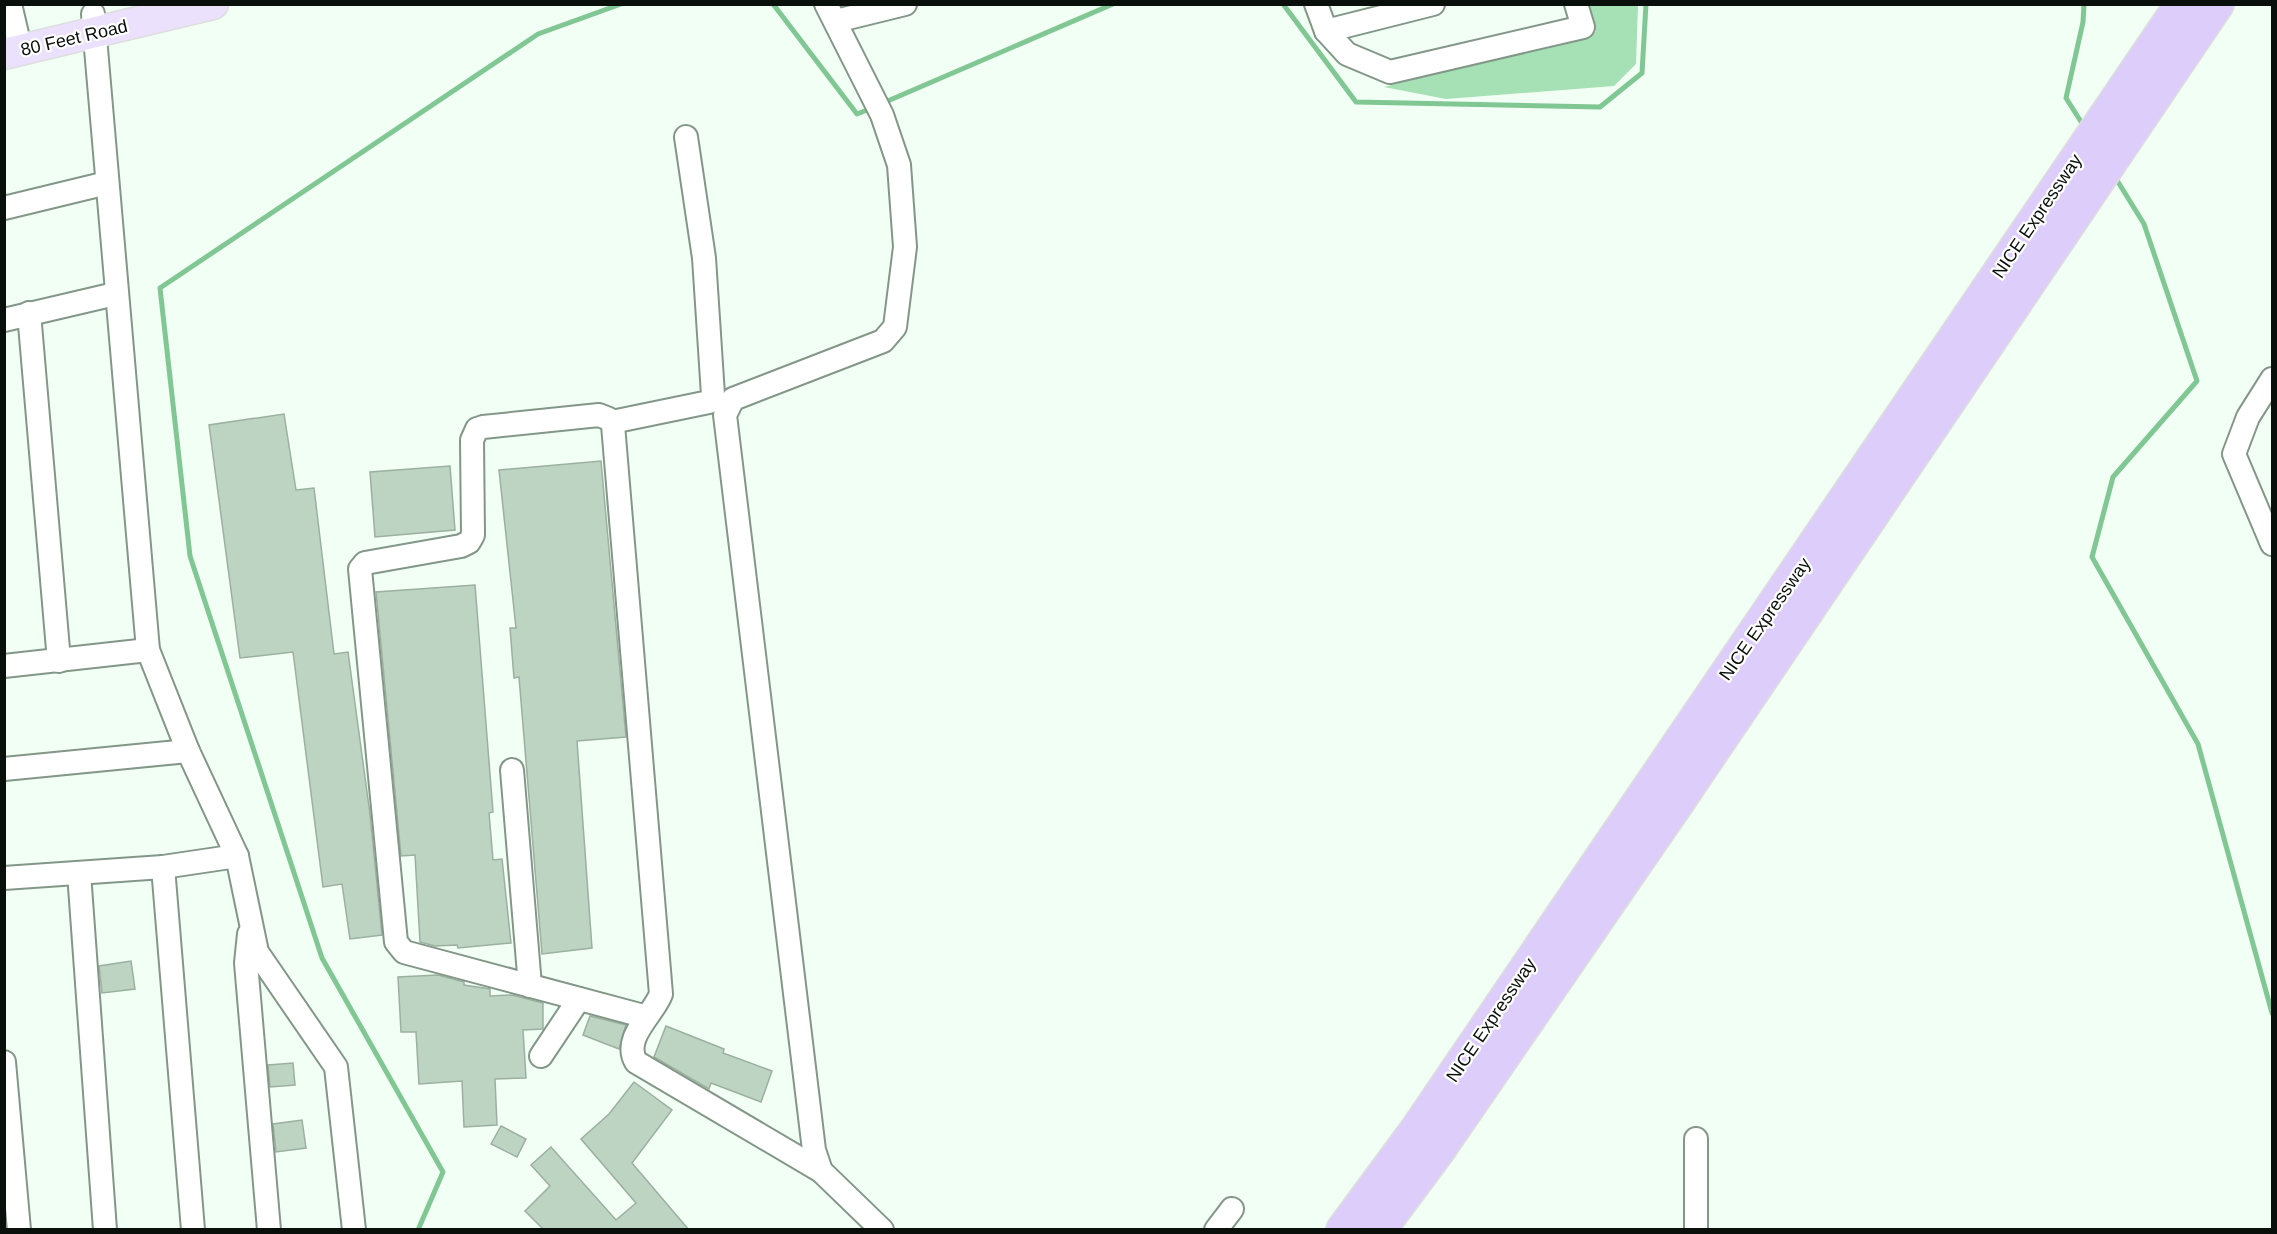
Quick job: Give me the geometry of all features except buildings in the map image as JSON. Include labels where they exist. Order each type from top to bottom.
[{"type":"highway","name":"NICE Expressway","points":[[1379,1230],[1437,1152],[1672,810],[2079,181],[2104,117],[2182,4]]},
{"type":"highway","name":"NICE Expressway","points":[[1343,1230],[1416,1131],[1875,459],[2079,181],[2118,149],[2217,4]]},
{"type":"main road","name":"80 Feet Road","points":[[94,23],[130,4]]},
{"type":"main road","name":"80 Feet Road","points":[[11,35],[213,4]]},
{"type":"street","points":[[821,1171],[812,1138],[725,415],[733,399],[883,341],[893,331],[906,247],[899,165],[882,115],[831,13],[905,4]]},
{"type":"street","points":[[1316,4],[1326,31],[1347,54],[1390,72],[1583,27],[1576,4]]},
{"type":"street","points":[[1326,31],[1433,4]]},
{"type":"street","points":[[94,23],[115,294],[148,650],[188,751],[237,856],[259,956],[336,1067],[354,1230]]},
{"type":"street","points":[[647,1017],[404,952],[398,946],[360,570],[365,563],[462,546],[469,542],[473,535],[472,440],[477,429],[599,415],[612,422],[709,402],[713,395],[704,258],[686,137]]},
{"type":"street","points":[[4,208],[107,183]]},
{"type":"street","points":[[4,320],[115,294]]},
{"type":"street","points":[[29,314],[59,661]]},
{"type":"street","points":[[2272,379],[2248,417],[2234,454],[2272,544]]},
{"type":"street","points":[[612,422],[661,994],[631,1045],[636,1062],[821,1171],[882,1230]]},
{"type":"street","points":[[4,666],[148,650]]},
{"type":"street","points":[[4,769],[188,751]]},
{"type":"street","points":[[512,771],[530,986]]},
{"type":"street","points":[[4,878],[164,867],[237,856]]},
{"type":"street","points":[[164,867],[194,1230]]},
{"type":"street","points":[[79,873],[105,1230]]},
{"type":"street","points":[[251,923],[246,963],[269,1230]]},
{"type":"street","points":[[541,1056],[579,999]]},
{"type":"street","points":[[4,1062],[19,1230]]},
{"type":"street","points":[[1696,1139],[1696,1230]]},
{"type":"street","points":[[1216,1230],[1232,1209]]},
{"type":"green space","points":[[1589,5],[1638,5],[1636,64],[1614,86],[1446,99],[1384,87],[1596,32]]},
{"type":"waterway","points":[[418,1230],[443,1172],[322,958],[190,556],[160,288],[538,34],[621,4]]},
{"type":"waterway","points":[[773,4],[857,114],[872,108]]},
{"type":"waterway","points":[[883,103],[1113,4]]},
{"type":"waterway","points":[[1283,4],[1356,102],[1600,107],[1642,73],[1646,4]]},
{"type":"waterway","points":[[2084,4],[2083,22],[2066,98],[2085,128]]},
{"type":"waterway","points":[[2115,177],[2144,224],[2197,381],[2113,477],[2092,557],[2198,744],[2272,1013]]}]
